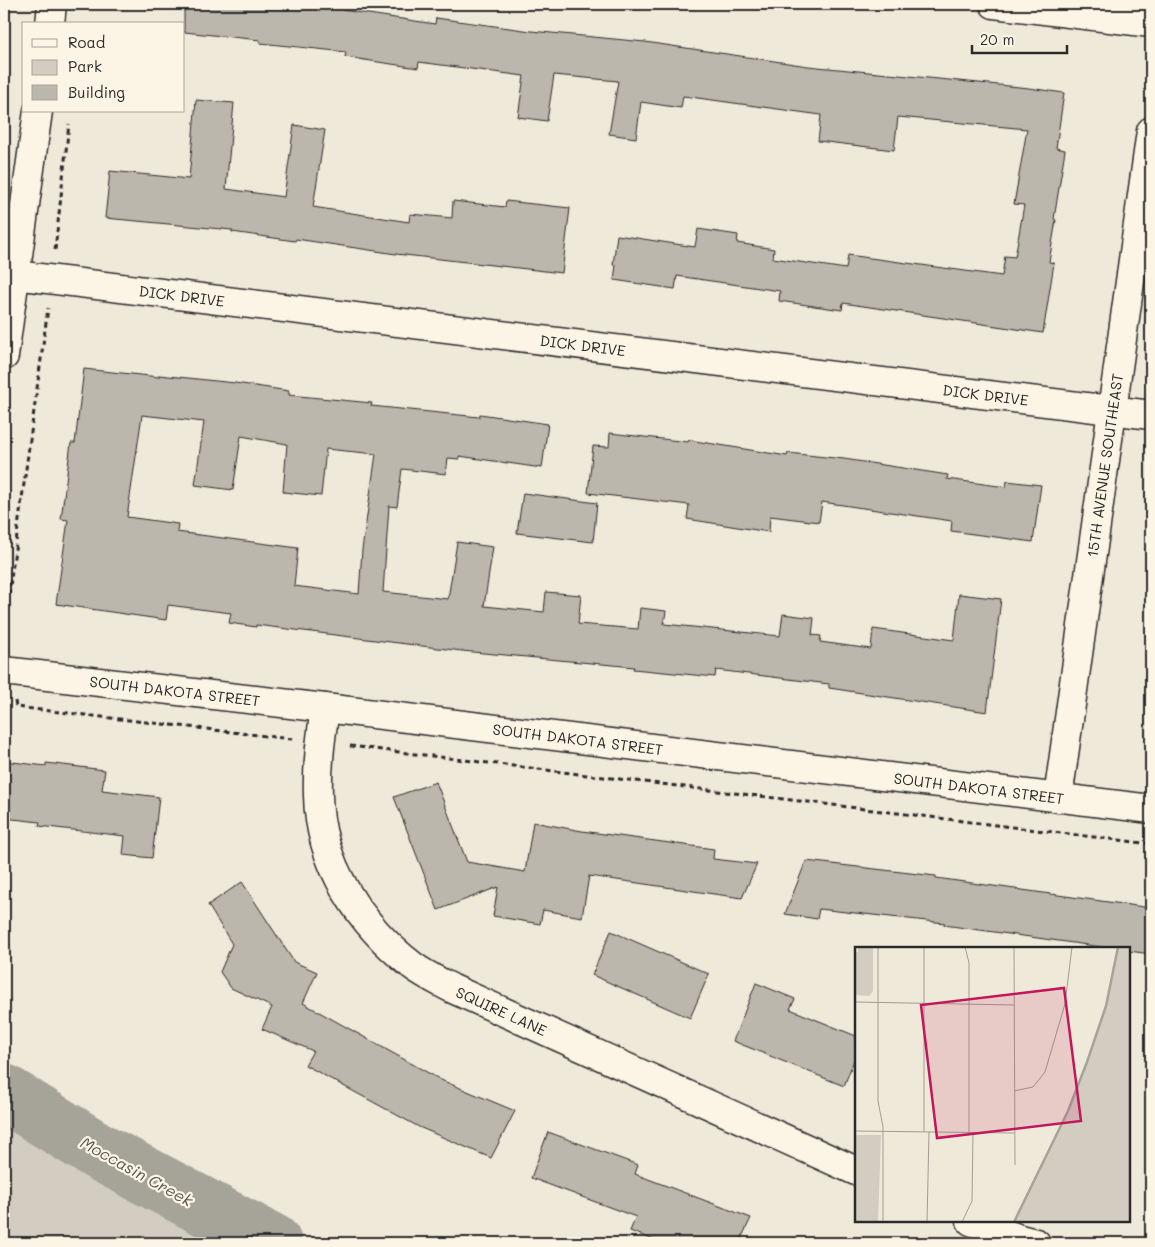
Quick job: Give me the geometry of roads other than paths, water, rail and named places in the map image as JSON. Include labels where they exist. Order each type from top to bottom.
[{"type":"street","points":[[50,22],[52,4]]},
{"type":"street","points":[[994,4],[1151,23]]},
{"type":"street","points":[[4,356],[7,314],[15,275],[38,112]]},
{"type":"street","name":"15TH AVENUE SOUTHEAST","points":[[1058,798],[1151,131]]},
{"type":"street","name":"DICK DRIVE","points":[[15,275],[1151,415]]},
{"type":"street","name":"SOUTH DAKOTA STREET","points":[[7,671],[325,708],[1151,810]]},
{"type":"street","name":"SQUIRE LANE","points":[[325,708],[320,743],[318,797],[323,836],[338,876],[357,911],[381,939],[414,967],[453,989],[855,1171]]},
{"type":"street","points":[[974,1222],[1036,1243]]},
{"type":"waterway","name":"Moccasin Creek","points":[[4,1093],[98,1151],[273,1243]]}]
